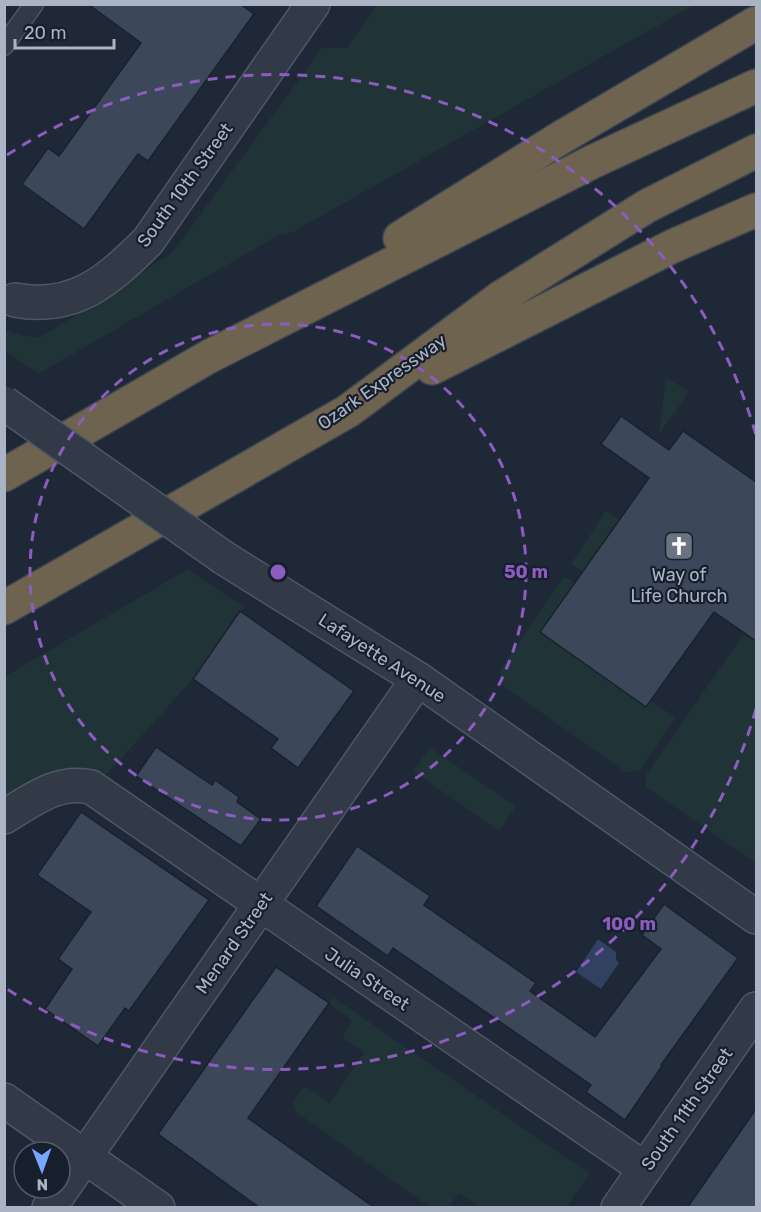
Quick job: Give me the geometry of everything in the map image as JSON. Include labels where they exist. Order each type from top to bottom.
[{"type":"highway","points":[[4,475],[210,356],[562,137],[756,23]]},
{"type":"highway","points":[[210,356],[592,162],[756,86]]},
{"type":"highway","name":"Ozark Expressway","points":[[4,608],[348,411],[500,298],[646,206],[756,151]]},
{"type":"highway","points":[[348,411],[673,246],[756,210]]},
{"type":"street","name":"South 10th Street","points":[[15,300],[55,303],[72,298],[127,261],[148,241],[313,4]]},
{"type":"street","name":"Lafayette Avenue","points":[[4,403],[225,558],[418,678],[756,917]]},
{"type":"street","name":"Menard Street","points":[[49,1208],[418,678]]},
{"type":"street","name":"Julia Street","points":[[4,817],[54,787],[76,784],[91,787],[645,1169]]},
{"type":"street","name":"South 11th Street","points":[[618,1208],[756,1010]]},
{"type":"street","points":[[4,1100],[158,1208]]},
{"type":"lane","points":[[4,46],[34,4]]},
{"type":"green space","points":[[377,5],[694,5],[293,232],[277,236],[38,374],[5,351],[4,330],[23,336],[41,337],[172,253],[322,48],[347,48]]},
{"type":"green space","points":[[666,377],[689,392],[659,434]]},
{"type":"green space","points":[[606,511],[620,520],[583,572],[571,564]]},
{"type":"green space","points":[[188,569],[244,607],[193,679],[106,775],[76,769],[52,772],[5,797],[4,677]]},
{"type":"green space","points":[[564,576],[575,583],[541,632],[646,707],[650,701],[676,717],[639,771],[627,773],[499,683],[501,677],[499,672]]},
{"type":"green space","points":[[743,635],[756,641],[756,863],[646,787],[646,775]]},
{"type":"green space","points":[[430,748],[516,806],[499,831],[413,771]]},
{"type":"green space","points":[[334,998],[590,1174],[566,1207],[479,1207],[459,1193],[448,1207],[430,1207],[296,1112],[293,1101],[305,1086],[330,1103],[364,1053],[342,1037],[352,1021],[329,1003]]},
{"type":"water","points":[[598,939],[616,952],[616,960],[619,963],[601,989],[576,972]]},
{"type":"building","points":[[88,4],[240,4],[254,14],[148,161],[138,154],[84,229],[22,184],[48,148],[59,156],[141,43]]},
{"type":"building","name":"Way of Life Church","points":[[621,416],[669,450],[683,431],[756,482],[756,641],[714,612],[646,707],[540,632],[649,478],[601,444]]},
{"type":"building","points":[[240,611],[354,691],[298,768],[271,748],[278,739],[193,679]]},
{"type":"building","points":[[156,747],[212,785],[215,780],[239,797],[237,802],[261,819],[241,846],[136,776]]},
{"type":"building","points":[[81,812],[209,900],[129,1011],[125,1008],[98,1046],[45,1009],[72,969],[58,959],[91,912],[37,875]]},
{"type":"building","points":[[357,846],[430,896],[424,905],[536,983],[530,991],[595,1037],[661,949],[642,935],[664,904],[738,958],[661,1065],[625,1120],[586,1092],[591,1085],[506,1026],[393,948],[388,956],[316,906]]},
{"type":"building","points":[[276,967],[329,1003],[248,1118],[375,1208],[260,1208],[158,1134]]},
{"type":"building","points":[[756,1109],[756,1208],[687,1208]]},
{"type":"place","name":"Way of Life Church","points":[[679,546]]}]
